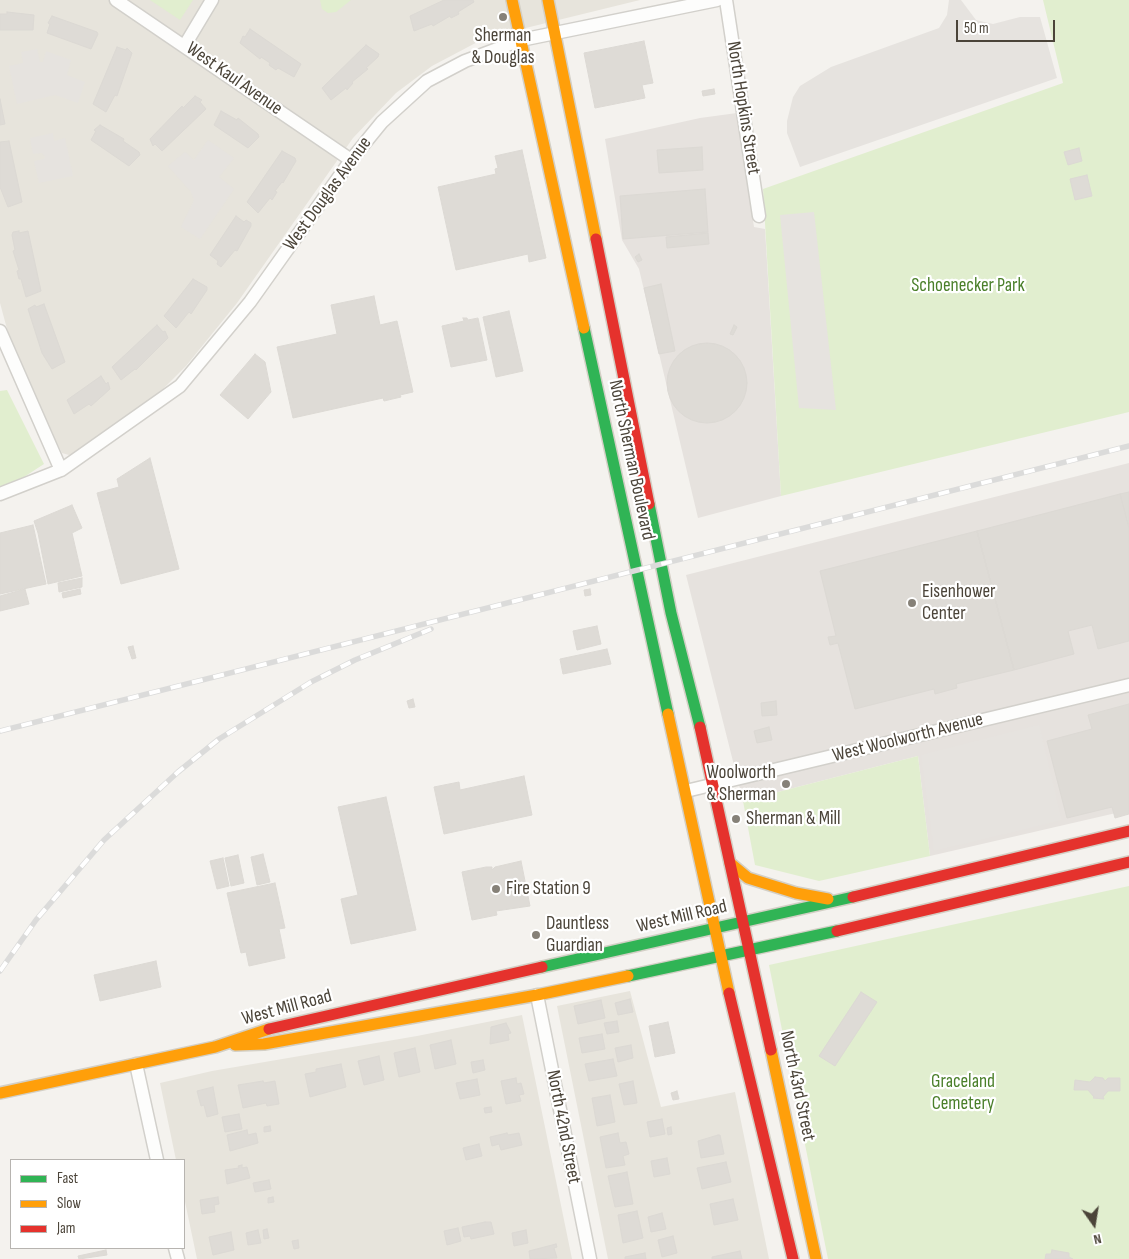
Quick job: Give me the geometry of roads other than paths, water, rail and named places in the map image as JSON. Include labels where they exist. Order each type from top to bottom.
[{"type":"main road","name":"North Sherman Boulevard","points":[[512,0],[715,928]]},
{"type":"main road","name":"North Sherman Boulevard","points":[[548,0],[671,613],[714,785],[744,920]]},
{"type":"main road","name":"West Mill Road","points":[[0,1094],[215,1047],[262,1030],[835,901],[1129,831]]},
{"type":"main road","name":"West Mill Road","points":[[215,1047],[264,1044],[537,995],[750,950],[1129,862]]},
{"type":"main road","points":[[730,863],[748,878],[796,893],[835,901]]},
{"type":"main road","name":"North 43rd Street","points":[[744,920],[816,1259]]},
{"type":"main road","points":[[715,928],[739,1039],[793,1259]]},
{"type":"street","name":"West Kaul Avenue","points":[[116,0],[185,45],[351,160]]},
{"type":"street","points":[[185,45],[212,0]]},
{"type":"street","name":"West Douglas Avenue","points":[[0,494],[61,470],[180,386],[250,302],[351,160],[382,122],[427,81],[465,61],[521,40],[716,0]]},
{"type":"street","name":"North Hopkins Street","points":[[726,0],[759,216]]},
{"type":"street","points":[[0,331],[61,470]]},
{"type":"street","name":"West Woolworth Avenue","points":[[686,791],[1129,685]]},
{"type":"street","name":"North 42nd Street","points":[[537,995],[590,1259]]},
{"type":"street","points":[[136,1064],[157,1159]]},
{"type":"railway","points":[[0,731],[1129,446]]},
{"type":"railway","points":[[0,971],[36,920],[104,840],[178,772],[219,739],[311,682],[355,660],[431,629]]},
{"type":"place","name":"Sherman & Douglas","points":[[503,17]]},
{"type":"place","name":"Eisenhower Center","points":[[912,603]]},
{"type":"place","name":"Woolworth & Sherman","points":[[786,784]]},
{"type":"place","name":"Sherman & Mill","points":[[736,819]]},
{"type":"place","name":"Fire Station 9","points":[[496,889]]},
{"type":"place","name":"Dauntless Guardian","points":[[536,935]]},
{"type":"park label","name":"Schoenecker Park","points":[[968,286]]},
{"type":"park label","name":"Graceland Cemetery","points":[[963,1093]]}]
